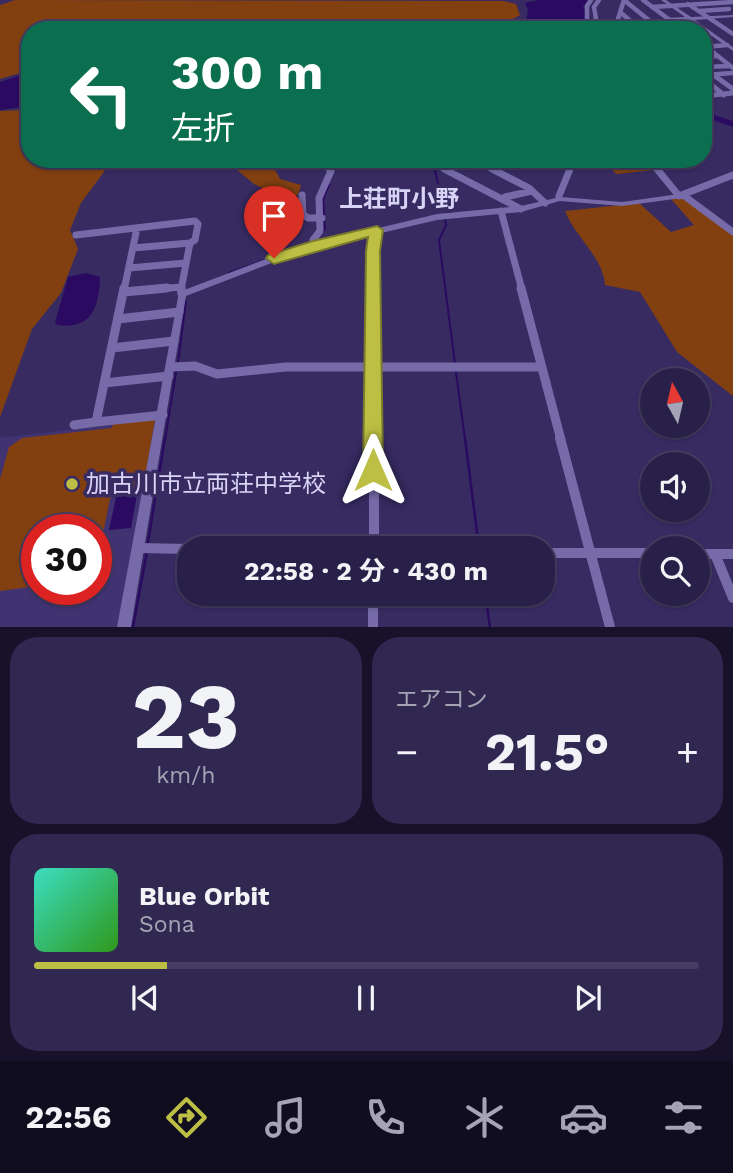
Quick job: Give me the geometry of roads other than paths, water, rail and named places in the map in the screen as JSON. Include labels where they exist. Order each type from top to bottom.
[{"type":"street","points":[[587,21],[587,6],[591,0]]},
{"type":"street","points":[[598,21],[594,7],[599,0]]},
{"type":"street","points":[[618,21],[624,0],[651,21],[709,18],[732,12]]},
{"type":"street","points":[[643,0],[670,20]]},
{"type":"street","points":[[663,0],[693,21]]},
{"type":"street","points":[[683,0],[733,34]]},
{"type":"street","points":[[652,7],[733,1]]},
{"type":"street","points":[[720,3],[732,12]]},
{"type":"street","points":[[699,11],[732,12]]},
{"type":"street","points":[[620,12],[631,21]]},
{"type":"street","points":[[721,26],[733,25]]},
{"type":"street","points":[[712,33],[731,46]]},
{"type":"street","points":[[712,46],[731,46]]},
{"type":"street","points":[[712,52],[732,69]]},
{"type":"street","points":[[712,56],[718,56]]},
{"type":"street","points":[[712,67],[732,69]]},
{"type":"street","points":[[712,76],[732,69]]},
{"type":"street","points":[[715,76],[733,91]]},
{"type":"street","points":[[713,87],[724,94]]},
{"type":"street","points":[[712,95],[733,91]]},
{"type":"street","points":[[313,246],[313,240],[320,236],[320,194],[331,171],[328,168]]},
{"type":"street","points":[[447,168],[518,207]]},
{"type":"street","points":[[448,168],[505,197],[518,207]]},
{"type":"street","points":[[488,168],[532,191],[545,203]]},
{"type":"street","points":[[559,196],[571,168]]},
{"type":"street","points":[[656,168],[681,196],[733,232]]},
{"type":"street","points":[[124,292],[181,290],[313,246],[437,217],[501,211],[560,199],[622,204],[681,196],[733,175]]},
{"type":"street","points":[[505,197],[532,191]]},
{"type":"street","points":[[302,195],[303,214],[308,218],[322,218]]},
{"type":"street","points":[[501,211],[610,627]]},
{"type":"street","points":[[76,235],[195,221],[198,224],[195,240],[190,243],[133,248]]},
{"type":"street","points":[[96,422],[137,228]]},
{"type":"street","points":[[374,536],[373,251],[377,230]]},
{"type":"street","points":[[124,627],[163,415],[190,243]]},
{"type":"street","points":[[129,268],[186,263]]},
{"type":"street","points":[[118,319],[179,312]]},
{"type":"street","points":[[112,348],[174,341]]},
{"type":"street","points":[[104,383],[195,366],[222,374],[286,367],[542,367]]},
{"type":"street","points":[[74,425],[163,415]]},
{"type":"street","points":[[139,548],[177,549]]},
{"type":"street","points":[[555,553],[640,553]]},
{"type":"street","points":[[710,554],[733,554]]},
{"type":"street","points":[[715,554],[733,598]]},
{"type":"street","points":[[373,606],[373,627]]},
{"type":"waterway","points":[[712,117],[733,124]]},
{"type":"waterway","points":[[434,168],[449,214]]},
{"type":"waterway","points":[[314,242],[325,229],[323,199],[329,185]]},
{"type":"waterway","points":[[445,218],[446,225],[439,240],[455,364]]},
{"type":"waterway","points":[[229,273],[309,244]]},
{"type":"waterway","points":[[178,363],[186,301]]},
{"type":"waterway","points":[[165,440],[176,372]]},
{"type":"waterway","points":[[456,372],[465,440]]},
{"type":"waterway","points":[[148,542],[165,438]]},
{"type":"waterway","points":[[465,438],[477,536]]},
{"type":"waterway","points":[[133,627],[147,551]]},
{"type":"waterway","points":[[487,606],[490,627]]},
{"type":"place","name":"加古川市立両荘中学校","points":[[72,484]]},
{"type":"district","name":"上荘町小野","points":[[399,199]]}]
